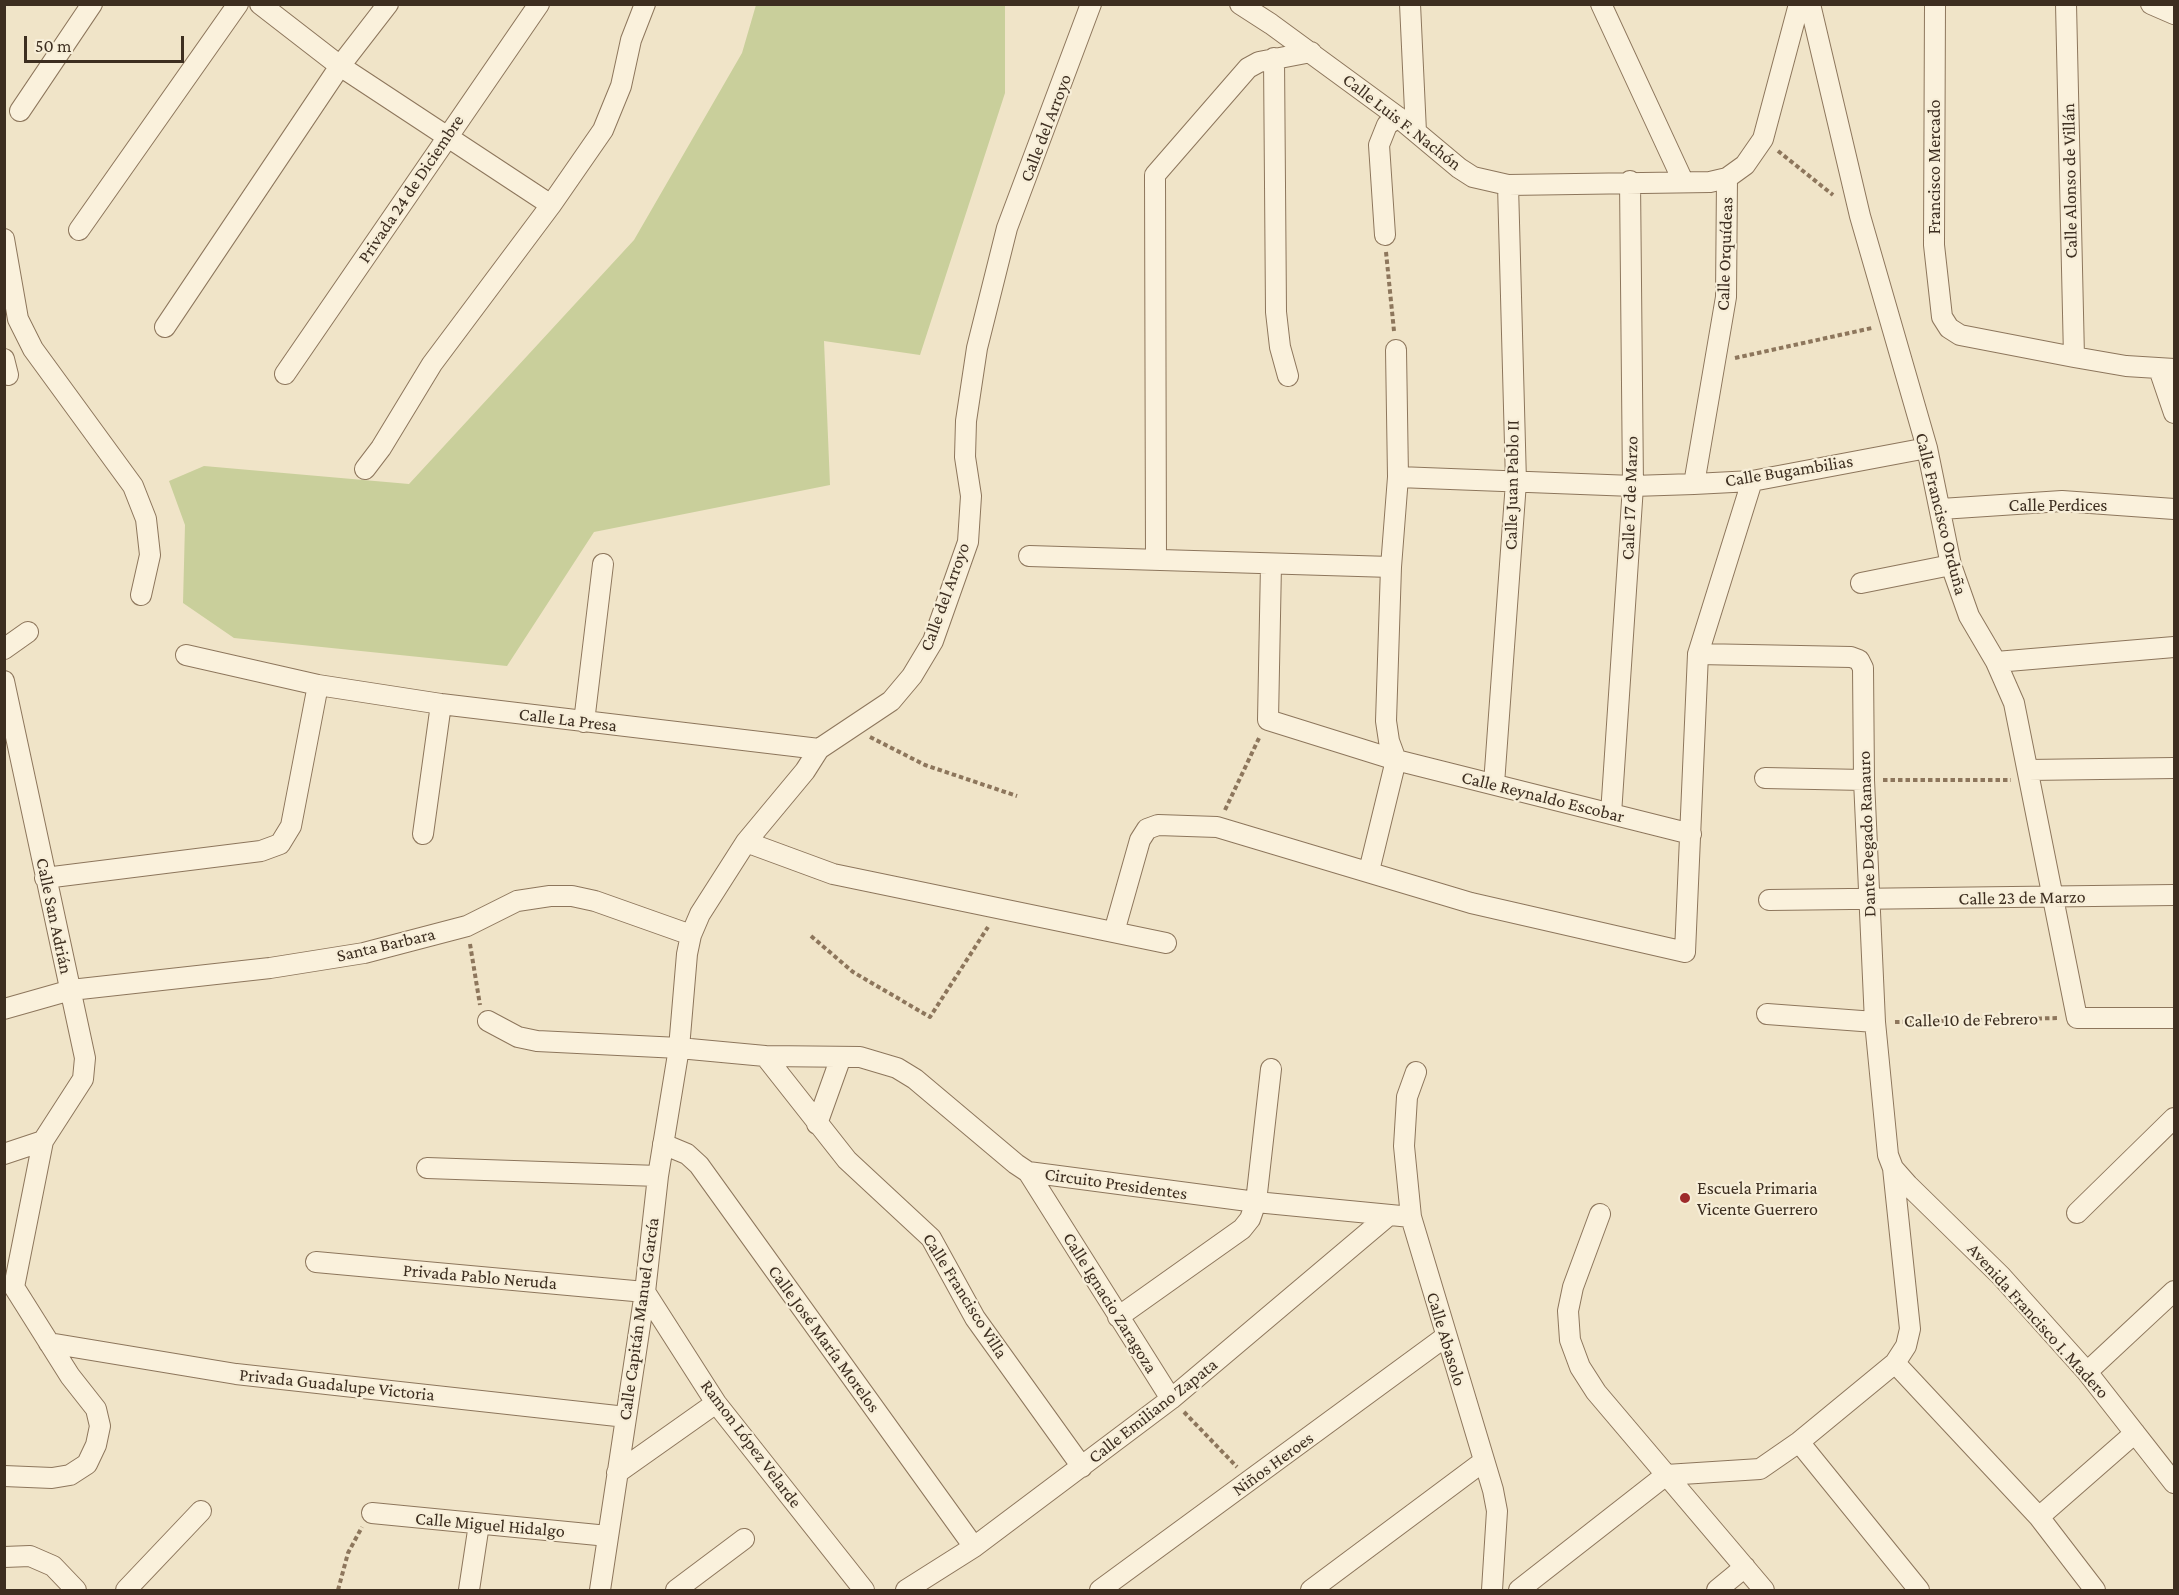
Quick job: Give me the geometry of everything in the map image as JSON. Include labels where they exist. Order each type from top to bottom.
[{"type":"street","points":[[20,111],[92,4]]},
{"type":"street","points":[[79,230],[238,4]]},
{"type":"street","points":[[260,4],[340,66],[551,205]]},
{"type":"street","points":[[165,327],[340,66],[388,4]]},
{"type":"street","name":"Privada 24 de Diciembre","points":[[285,374],[539,4]]},
{"type":"street","points":[[365,469],[381,448],[432,364],[551,205],[603,130],[621,86],[631,40],[645,4]]},
{"type":"street","name":"Calle del Arroyo","points":[[679,1048],[687,954],[691,935],[700,914],[746,843],[805,771],[819,749],[891,701],[912,676],[933,641],[968,542],[971,496],[964,457],[966,422],[977,348],[1007,228],[1091,4]]},
{"type":"street","name":"Calle Luis F. Nachón","points":[[1240,4],[1311,52],[1473,177],[1508,185],[1630,181],[1683,182],[1727,178]]},
{"type":"street","points":[[1410,4],[1416,132]]},
{"type":"street","points":[[1601,4],[1683,182]]},
{"type":"street","name":"Calle Orquídeas","points":[[1694,484],[1726,297],[1727,178],[1745,165],[1763,138],[1799,4]]},
{"type":"street","name":"Calle Francisco Orduña","points":[[1810,4],[1860,216],[1927,448],[1951,565],[1969,616],[1996,662],[2014,703],[2077,1018]]},
{"type":"street","name":"Francisco Mercado","points":[[1935,4],[1934,245],[1942,317],[1949,328],[1960,335],[2074,357]]},
{"type":"street","name":"Calle Alonso de Villán","points":[[2066,4],[2074,357]]},
{"type":"street","points":[[2151,4],[2175,14]]},
{"type":"street","points":[[1156,560],[1155,175],[1248,68],[1274,58],[1311,52]]},
{"type":"street","points":[[1274,58],[1276,312],[1280,348],[1288,376]]},
{"type":"street","points":[[1385,235],[1379,145],[1388,125],[1398,117]]},
{"type":"street","name":"Calle 17 de Marzo","points":[[1611,814],[1633,486],[1630,181]]},
{"type":"street","name":"Calle Juan Pablo II","points":[[1494,784],[1516,482],[1508,185]]},
{"type":"street","points":[[4,239],[18,319],[33,350],[133,486],[146,519],[150,555],[141,595]]},
{"type":"street","points":[[1369,870],[1396,760],[1389,741],[1386,720],[1391,567],[1398,477],[1396,350]]},
{"type":"street","points":[[2074,357],[2167,369],[2175,414]]},
{"type":"street","name":"Calle Bugambilias","points":[[1398,477],[1633,486],[1752,481],[1927,448]]},
{"type":"street","points":[[1114,932],[1140,840],[1147,829],[1158,825],[1217,827],[1369,870],[1471,903],[1685,952],[1698,654],[1752,481]]},
{"type":"street","name":"Calle Perdices","points":[[1941,509],[2061,501],[2175,509]]},
{"type":"street","points":[[1029,556],[1391,567]]},
{"type":"street","points":[[584,722],[603,564]]},
{"type":"street","points":[[1268,720],[1271,564]]},
{"type":"street","points":[[1861,583],[1951,565]]},
{"type":"street","points":[[4,649],[28,632]]},
{"type":"street","points":[[1996,662],[2175,647]]},
{"type":"street","name":"Dante Degado Ranauro","points":[[1698,654],[1851,657],[1859,660],[1863,668],[1864,780],[1875,1022],[1884,1139],[1893,1168],[1910,1329],[1906,1346],[1895,1363]]},
{"type":"street","name":"Calle La Presa","points":[[186,655],[318,685],[441,704],[819,749]]},
{"type":"street","name":"Calle San Adrián","points":[[4,681],[85,1058],[83,1079],[44,1141]]},
{"type":"street","points":[[45,878],[261,851],[280,844],[291,826],[318,685]]},
{"type":"street","points":[[423,834],[441,704]]},
{"type":"street","name":"Calle Reynaldo Escobar","points":[[1268,720],[1396,760],[1691,834]]},
{"type":"street","points":[[2028,775],[2175,768]]},
{"type":"street","points":[[1766,778],[1864,780]]},
{"type":"street","points":[[746,843],[833,874],[1166,943]]},
{"type":"street","name":"Santa Barbara","points":[[4,1009],[71,990],[270,969],[364,953],[467,926],[517,901],[550,896],[572,896],[595,901],[691,935]]},
{"type":"street","name":"Calle 23 de Marzo","points":[[1870,900],[2175,896]]},
{"type":"street","points":[[1769,900],[1870,900]]},
{"type":"street","points":[[1767,1014],[1875,1022]]},
{"type":"street","points":[[2077,1018],[2175,1018]]},
{"type":"street","name":"Circuito Presidentes","points":[[488,1021],[518,1037],[537,1041],[679,1048],[765,1056],[841,1057],[881,1062],[906,1074],[1028,1172],[1256,1202],[1411,1217]]},
{"type":"street","name":"Calle Capitán Manuel García","points":[[600,1590],[645,1292],[658,1176],[679,1048]]},
{"type":"street","name":"Calle Francisco Villa","points":[[765,1056],[847,1160],[931,1238],[975,1318],[1082,1467]]},
{"type":"street","points":[[817,1124],[841,1057]]},
{"type":"street","points":[[1118,1317],[1242,1229],[1250,1219],[1256,1202],[1271,1069]]},
{"type":"street","name":"Calle Abasolo","points":[[1416,1072],[1407,1097],[1404,1146],[1411,1217],[1497,1511],[1492,1590]]},
{"type":"street","points":[[2077,1213],[2175,1118]]},
{"type":"street","points":[[4,1154],[44,1141]]},
{"type":"street","points":[[4,1476],[52,1478],[70,1475],[87,1464],[96,1445],[100,1426],[96,1409],[70,1377],[49,1343],[9,1289],[44,1141]]},
{"type":"street","name":"Calle José María Morelos","points":[[663,1144],[687,1154],[699,1164],[974,1547]]},
{"type":"street","points":[[427,1168],[658,1176]]},
{"type":"street","name":"Avenida Francisco I. Madero","points":[[1893,1168],[2001,1276],[2087,1372],[2135,1433],[2171,1470]]},
{"type":"street","name":"Calle Ignacio Zaragoza","points":[[1028,1172],[1172,1399]]},
{"type":"street","points":[[1600,1214],[1573,1287],[1568,1311],[1570,1340],[1580,1367],[1596,1392],[1764,1590]]},
{"type":"street","name":"Calle Emiliano Zapata","points":[[906,1590],[974,1547],[1172,1399],[1389,1215]]},
{"type":"street","name":"Privada Pablo Neruda","points":[[316,1262],[645,1292]]},
{"type":"street","points":[[2087,1372],[2175,1291]]},
{"type":"street","name":"Ramon López Velarde","points":[[645,1292],[716,1403],[864,1590]]},
{"type":"street","name":"Niños Heroes","points":[[1100,1590],[1445,1337]]},
{"type":"street","name":"Privada Guadalupe Victoria","points":[[49,1343],[236,1374],[626,1417]]},
{"type":"street","points":[[1519,1590],[1666,1475],[1760,1469],[1799,1442],[1895,1363],[2039,1517],[2095,1590]]},
{"type":"street","points":[[618,1473],[716,1403]]},
{"type":"street","points":[[2039,1517],[2135,1433]]},
{"type":"street","points":[[1799,1442],[1919,1590]]},
{"type":"street","points":[[1311,1590],[1484,1461]]},
{"type":"street","points":[[126,1590],[201,1511]]},
{"type":"street","name":"Calle Miguel Hidalgo","points":[[372,1513],[608,1536]]},
{"type":"street","points":[[469,1590],[479,1524]]},
{"type":"street","points":[[676,1590],[744,1539]]},
{"type":"street","points":[[4,1557],[30,1556],[53,1566],[75,1590]]},
{"type":"street","points":[[1717,1590],[1745,1567]]},
{"type":"path","points":[[1763,138],[1860,216]]},
{"type":"path","points":[[1385,235],[1396,350]]},
{"type":"path","points":[[1716,362],[1890,324]]},
{"type":"path","points":[[1217,827],[1268,720]]},
{"type":"path","points":[[852,728],[925,765],[1017,796]]},
{"type":"path","points":[[1864,780],[2028,775]]},
{"type":"path","points":[[811,936],[853,972],[930,1017],[1000,908]]},
{"type":"path","points":[[467,926],[479,1002],[488,1021]]},
{"type":"path","name":"Calle 10 de Febrero","points":[[1875,1022],[2077,1018]]},
{"type":"path","points":[[1172,1399],[1250,1480]]},
{"type":"path","points":[[338,1590],[348,1553],[372,1513]]},
{"type":"green space","points":[[756,5],[1005,5],[1005,93],[920,355],[824,341],[830,485],[594,532],[507,666],[234,638],[183,603],[185,525],[169,481],[204,466],[409,484],[634,240],[742,53]]},
{"type":"place","name":"Escuela Primaria Vicente Guerrero","points":[[1685,1198]]}]
